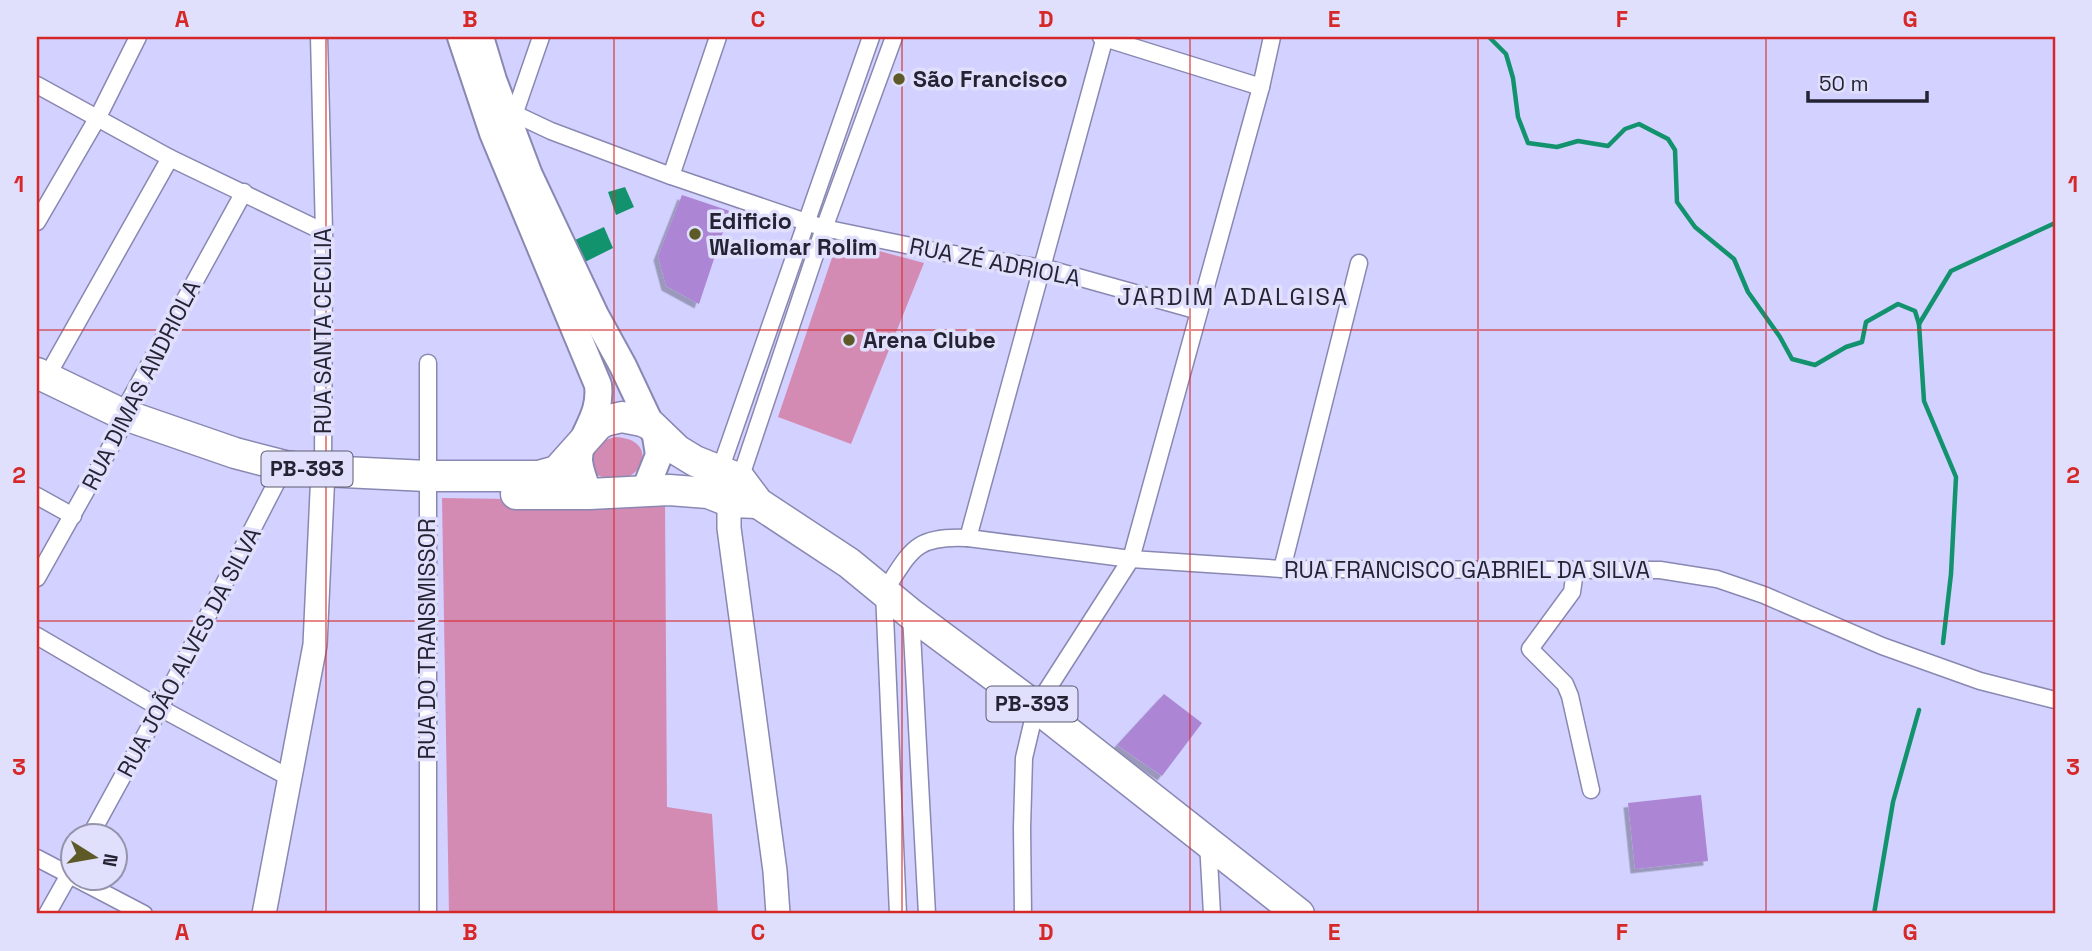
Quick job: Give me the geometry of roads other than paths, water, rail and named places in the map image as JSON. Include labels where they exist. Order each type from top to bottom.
[{"type":"highway","name":"PB-393","points":[[40,381],[120,423],[235,453],[282,475],[323,480],[589,494]]},
{"type":"highway","points":[[583,443],[598,425],[613,419],[631,419],[651,425]]},
{"type":"highway","name":"PB-393","points":[[651,425],[686,456],[849,563],[1299,914]]},
{"type":"highway","name":"PB-393","points":[[427,486],[539,476],[557,471],[583,443]]},
{"type":"highway","name":"PB-393","points":[[645,490],[708,493],[737,489]]},
{"type":"highway","points":[[589,494],[645,490]]},
{"type":"main road","points":[[461,37],[493,133],[598,385],[598,406],[583,443],[579,462],[589,494]]},
{"type":"main road","points":[[480,37],[493,80],[513,120],[529,175],[595,316],[623,366],[659,446],[659,455],[645,490]]},
{"type":"street","points":[[37,222],[98,117],[138,37]]},
{"type":"street","name":"RUA SANTA CECILIA","points":[[264,914],[315,645],[323,480],[324,232],[319,37]]},
{"type":"street","points":[[513,120],[541,37]]},
{"type":"street","points":[[671,176],[718,37]]},
{"type":"street","points":[[737,489],[805,222],[871,37]]},
{"type":"street","points":[[778,914],[775,871],[729,513],[824,228],[894,37]]},
{"type":"street","points":[[968,538],[1103,37],[1261,87]]},
{"type":"street","points":[[1023,914],[1021,828],[1024,758],[1036,707],[1131,559],[1261,87],[1272,37]]},
{"type":"street","points":[[37,85],[170,158],[324,232]]},
{"type":"street","name":"RUA ZÉ ADRIOLA","points":[[513,120],[824,228],[940,252],[1041,267],[1199,311]]},
{"type":"street","points":[[40,381],[170,158]]},
{"type":"street","name":"RUA DIMAS ANDRIOLA","points":[[37,578],[73,516],[244,192]]},
{"type":"street","points":[[1282,569],[1359,263]]},
{"type":"street","name":"RUA DO TRANSMISSOR","points":[[428,363],[428,914]]},
{"type":"street","name":"RUA JOÃO ALVES DA SILVA","points":[[97,822],[282,475]]},
{"type":"street","points":[[37,496],[73,516]]},
{"type":"street","name":"RUA FRANCISCO GABRIEL DA SILVA","points":[[884,592],[909,555],[926,540],[943,537],[1131,559],[1282,569],[1660,570],[1717,579],[1764,595],[1882,646],[1980,681],[2055,700]]},
{"type":"street","points":[[1575,570],[1572,592],[1530,649],[1565,684],[1591,790]]},
{"type":"street","points":[[884,592],[898,914]]},
{"type":"street","points":[[911,614],[927,914]]},
{"type":"street","points":[[37,636],[160,708],[290,779]]},
{"type":"street","points":[[1208,842],[1212,914]]},
{"type":"street","points":[[37,858],[60,867]]},
{"type":"street","points":[[47,914],[60,891]]},
{"type":"street","points":[[107,892],[144,914]]},
{"type":"waterway","points":[[1489,37],[1506,54],[1513,78],[1518,117],[1528,143],[1557,147],[1578,141],[1608,146],[1625,129],[1639,124],[1668,139],[1675,150],[1677,202],[1695,227],[1734,259],[1748,292],[1792,359],[1815,365],[1846,347],[1862,342],[1866,322],[1898,304],[1915,311],[1919,324]]},
{"type":"waterway","points":[[1943,643],[1951,574],[1956,477],[1924,401],[1919,324],[1951,271],[2055,223]]},
{"type":"waterway","points":[[1874,914],[1893,802],[1919,710]]},
{"type":"place","name":"São Francisco","points":[[899,79]]},
{"type":"place","name":"Edificio Waliomar Rolim","points":[[695,234]]},
{"type":"place","name":"Arena Clube","points":[[849,340]]},
{"type":"district","name":"JARDIM ADALGISA","points":[[1233,297]]}]
